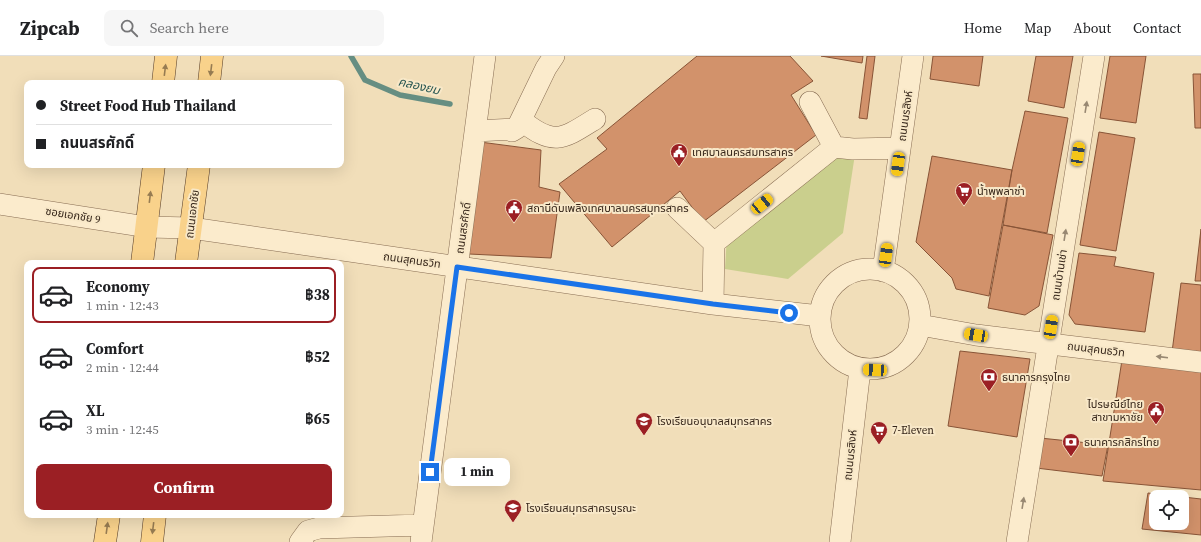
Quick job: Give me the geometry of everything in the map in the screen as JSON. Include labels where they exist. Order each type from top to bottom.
[{"type":"main road","points":[[163,80],[166,56]]},
{"type":"main road","points":[[209,80],[212,56]]},
{"type":"main road","points":[[142,260],[154,168]]},
{"type":"main road","name":"ถนนเอกชัย","points":[[186,260],[199,168]]},
{"type":"main road","points":[[105,542],[109,518]]},
{"type":"main road","points":[[152,542],[155,518]]},
{"type":"street","name":"ถนนสรศักดิ์","points":[[422,534],[485,56]]},
{"type":"street","points":[[475,131],[513,129],[512,132],[521,120],[546,68],[554,56]]},
{"type":"street","name":"ถนนนรสิงห์","points":[[884,271],[913,56]]},
{"type":"street","name":"ถนนบ้านเช่า","points":[[1017,542],[1094,56]]},
{"type":"street","points":[[810,102],[834,147]]},
{"type":"street","points":[[521,120],[535,131],[544,135],[563,138],[595,119]]},
{"type":"street","points":[[714,243],[834,147],[853,149],[900,148]]},
{"type":"street","name":"ซอยเอกชัย 9","points":[[0,204],[147,227]]},
{"type":"street","points":[[677,208],[714,243],[713,304]]},
{"type":"street","name":"ถนนสุคนธวิท","points":[[147,227],[191,228],[713,304],[820,316]]},
{"type":"street","points":[[869,269],[884,271],[904,282],[912,291],[917,302],[920,325],[910,350],[900,359],[888,366],[875,370],[860,369],[846,364],[837,358],[829,349],[820,328],[820,316],[823,302],[830,288],[841,278],[854,271],[869,269]]},
{"type":"street","name":"ถนนสุคนธวิท","points":[[920,325],[976,335],[1201,362]]},
{"type":"street","name":"ถนนนรสิงห์","points":[[840,542],[860,369]]},
{"type":"street","points":[[300,542],[308,531],[318,528],[422,534]]},
{"type":"green space","points":[[833,150],[855,154],[843,233],[788,279],[725,269],[727,236]]},
{"type":"building","name":"เทศบาลนครสมทรสาคร","points":[[697,56],[790,56],[813,81],[791,95],[816,135],[703,222],[680,191],[612,247],[559,184],[607,149],[597,138]]},
{"type":"building","points":[[821,56],[863,56],[862,63]]},
{"type":"building","points":[[867,56],[875,56],[867,119],[859,118]]},
{"type":"building","points":[[933,56],[983,56],[979,86],[930,79]]},
{"type":"building","points":[[1036,56],[1073,56],[1064,108],[1028,101]]},
{"type":"building","points":[[1110,56],[1146,56],[1136,123],[1100,118]]},
{"type":"building","points":[[1193,74],[1201,74],[1201,128],[1195,128]]},
{"type":"building","points":[[1025,111],[1068,118],[1047,233],[1003,225],[1012,170]]},
{"type":"building","points":[[1099,132],[1135,138],[1116,251],[1080,245]]},
{"type":"building","name":"สถานีดับเพลิงเทศบาลนครสมุทรสาคร","points":[[480,142],[541,150],[539,187],[560,192],[551,258],[469,254]]},
{"type":"building","name":"น้ำพุพลาซ่า","points":[[932,156],[1012,170],[989,296],[956,289],[952,278],[916,242]]},
{"type":"building","points":[[1003,225],[1053,235],[1039,306],[1025,315],[988,308]]},
{"type":"building","points":[[1201,229],[1201,281],[1195,281]]},
{"type":"building","points":[[1079,253],[1116,257],[1114,266],[1154,273],[1145,332],[1075,324],[1069,315]]},
{"type":"building","points":[[1181,283],[1201,285],[1201,356],[1172,352]]},
{"type":"building","name":"ธนาคารกรุงไทย","points":[[960,351],[1030,359],[1017,437],[948,426]]},
{"type":"building","name":"ไปรษณีย์ไทย สาขามหาชัย","points":[[1122,360],[1201,369],[1201,490],[1103,481]]},
{"type":"building","name":"ธนาคารกสิกรไทย","points":[[1040,438],[1108,445],[1102,476],[1036,468]]},
{"type":"building","points":[[1148,493],[1149,493],[1149,530],[1142,529]]},
{"type":"building","points":[[1189,498],[1201,499],[1201,535],[1152,530],[1189,530]]},
{"type":"waterway","name":"คลองยม","points":[[351,56],[365,80],[400,95],[450,104]]},
{"type":"place","name":"เทศบาลนครสมทรสาคร","points":[[679,167]]},
{"type":"place","name":"น้ำพุพลาซ่า","points":[[964,206]]},
{"type":"place","name":"สถานีดับเพลิงเทศบาลนครสมุทรสาคร","points":[[514,223]]},
{"type":"place","name":"ธนาคารกรุงไทย","points":[[989,392]]},
{"type":"place","name":"ไปรษณีย์ไทย สาขามหาชัย","points":[[1156,425]]},
{"type":"place","name":"โรงเรียนอนุบาลสมุทรสาคร","points":[[644,436]]},
{"type":"place","name":"7-Eleven","points":[[879,445]]},
{"type":"place","name":"ธนาคารกสิกรไทย","points":[[1071,457]]},
{"type":"place","name":"โรงเรียนสมุทรสาครบูรณะ","points":[[513,523]]},
{"type":"route","points":[[430,472],[457,267],[713,304],[789,313]]}]
